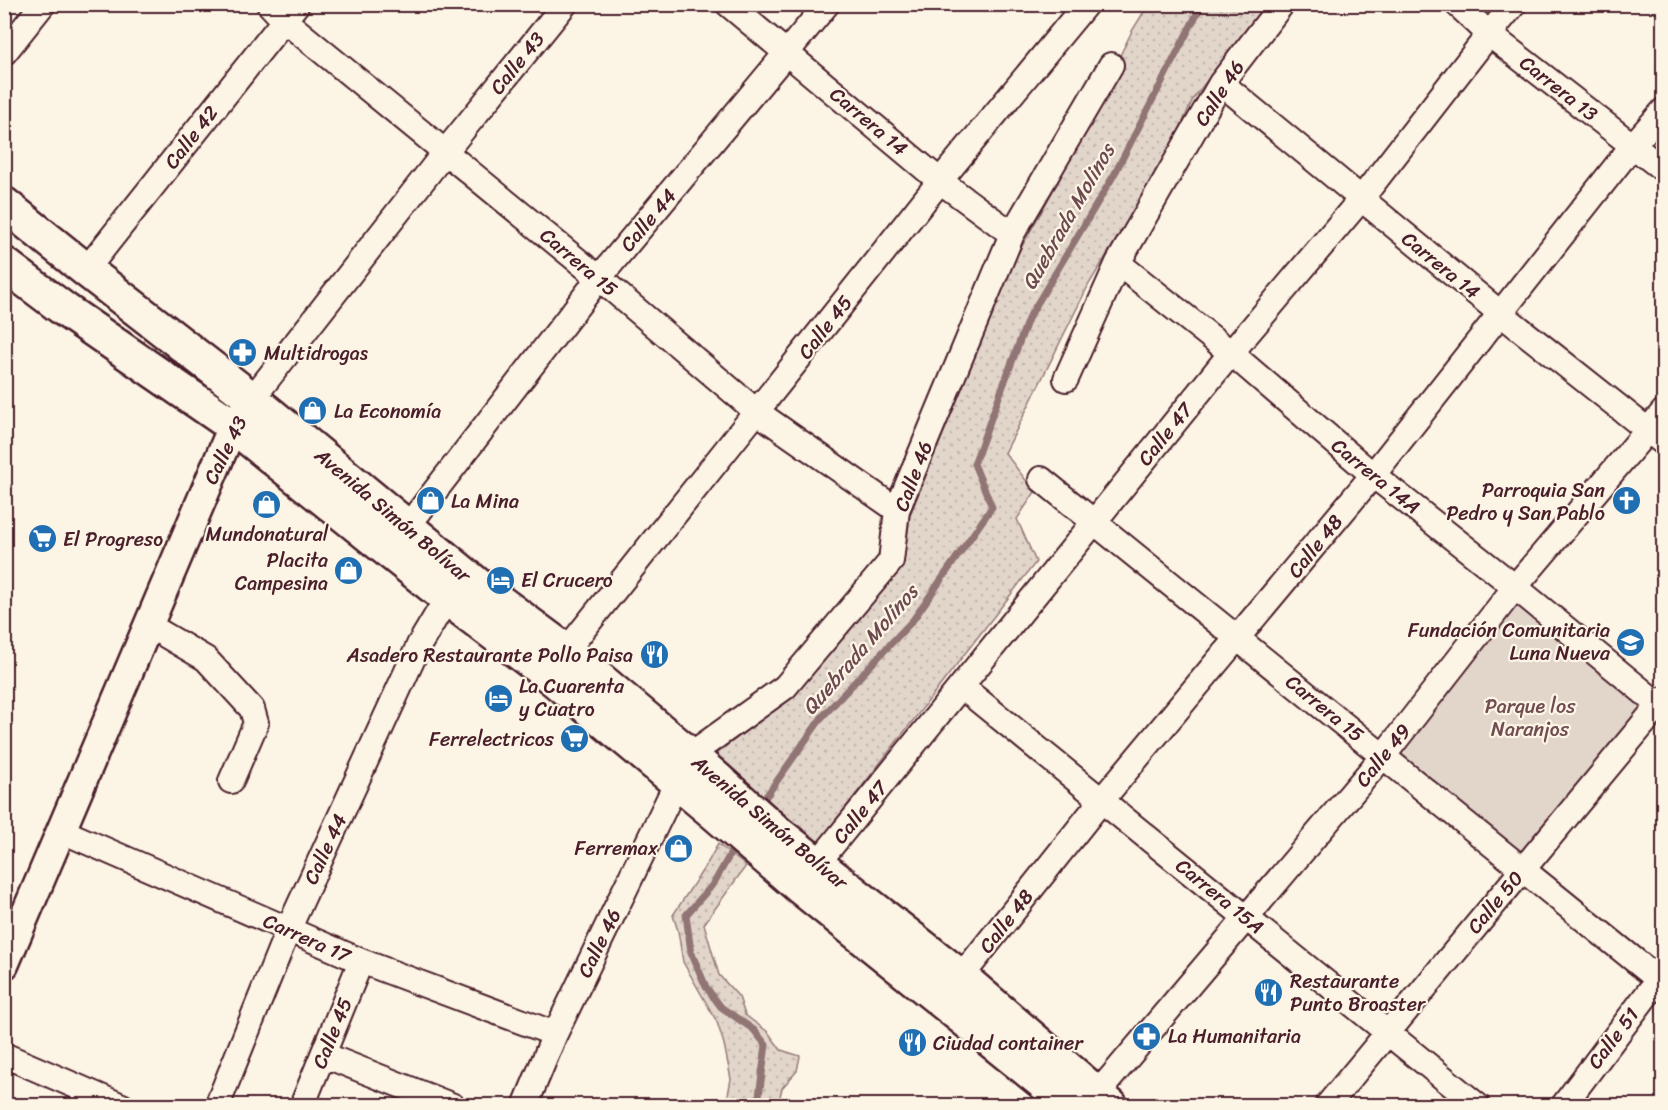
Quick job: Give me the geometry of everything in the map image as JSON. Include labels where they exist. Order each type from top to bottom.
[{"type":"main road","name":"Avenida Simón Bolívar","points":[[4,204],[252,399],[486,591],[566,651],[683,768],[773,846],[801,888],[1081,1102]]},
{"type":"main road","name":"Avenida Simón Bolívar","points":[[4,264],[65,310],[233,426],[447,598],[551,678],[683,768]]},
{"type":"main road","points":[[233,426],[408,526]]},
{"type":"main road","name":"Avenida Simón Bolívar","points":[[773,846],[817,864],[961,977],[1081,1102]]},
{"type":"street","points":[[4,53],[43,4]]},
{"type":"street","name":"Calle 43","points":[[4,965],[233,426],[445,152],[565,4]]},
{"type":"street","name":"Carrera 14","points":[[728,4],[940,181],[1012,234]]},
{"type":"street","name":"Calle 44","points":[[408,526],[599,278],[827,4]]},
{"type":"street","name":"Calle 45","points":[[566,651],[940,181],[1086,4]]},
{"type":"street","name":"Calle 46","points":[[1066,379],[1118,263],[1221,83],[1282,4]]},
{"type":"street","name":"Carrera 13","points":[[1457,4],[1489,34],[1664,170]]},
{"type":"street","name":"Calle 47","points":[[817,864],[1231,352],[1361,199],[1514,4]]},
{"type":"street","name":"Carrera 15","points":[[283,10],[445,152],[757,412],[897,510]]},
{"type":"street","name":"Calle 42","points":[[86,270],[283,10]]},
{"type":"street","name":"Calle 46","points":[[525,1106],[555,1034],[683,768],[785,687],[891,561],[897,510],[1012,234],[1111,65]]},
{"type":"street","name":"Carrera 14","points":[[1221,83],[1500,313],[1656,436]]},
{"type":"street","name":"Calle 48","points":[[961,977],[1101,801],[1373,475],[1633,145],[1664,110]]},
{"type":"street","name":"Carrera 14A","points":[[1118,263],[1231,352],[1373,475],[1662,704]]},
{"type":"street","name":"Calle 49","points":[[1081,1102],[1246,918],[1384,755],[1515,587],[1656,436],[1664,411]]},
{"type":"street","name":"Carrera 15","points":[[1041,479],[1662,978]]},
{"type":"street","name":"Calle 44","points":[[217,1106],[288,930],[419,645],[447,598]]},
{"type":"street","points":[[148,625],[206,659],[252,709],[256,723],[231,781]]},
{"type":"street","name":"Carrera 15A","points":[[962,687],[1478,1106]]},
{"type":"street","name":"Calle 50","points":[[1328,1106],[1662,704]]},
{"type":"street","name":"Carrera 17","points":[[62,831],[360,961],[555,1034]]},
{"type":"street","name":"Calle 45","points":[[302,1106],[360,961]]},
{"type":"street","name":"Calle 51","points":[[1563,1106],[1662,978]]},
{"type":"street","points":[[324,1054],[453,1106]]},
{"type":"street","points":[[4,1055],[122,1106]]},
{"type":"green space","points":[[1148,5],[1265,5],[1193,99],[1168,155],[1089,284],[1005,453],[1035,492],[1017,519],[1036,562],[818,843],[701,765],[793,696],[903,566],[910,515],[1012,264],[1059,180],[1132,31]]},
{"type":"green space","name":"Parque los Naranjos","points":[[1515,587],[1659,705],[1524,868],[1384,755]]},
{"type":"green space","points":[[718,844],[746,866],[704,924],[719,975],[739,997],[745,1015],[768,1032],[781,1050],[800,1056],[797,1071],[782,1088],[778,1105],[726,1105],[731,1079],[724,1044],[717,1022],[683,962],[673,915]]},
{"type":"waterway","name":"Quebrada Molinos","points":[[760,805],[822,717],[913,620],[992,507],[974,464],[1028,319],[1114,175],[1202,4]]},
{"type":"waterway","name":"Quebrada Molinos","points":[[737,842],[714,883],[686,915],[691,952],[706,987],[721,1007],[754,1030],[766,1045],[759,1096],[753,1106]]},
{"type":"place","name":"Multidrogas","points":[[243,353]]},
{"type":"place","name":"La Economía","points":[[313,411]]},
{"type":"place","name":"La Mina","points":[[430,501]]},
{"type":"place","name":"Parroquia San Pedro y San Pablo","points":[[1626,501]]},
{"type":"place","name":"Mundonatural","points":[[267,504]]},
{"type":"place","name":"El Progreso","points":[[42,539]]},
{"type":"place","name":"Placita Campesina","points":[[349,571]]},
{"type":"place","name":"El Crucero","points":[[500,580]]},
{"type":"place","name":"Fundación Comunitaria Luna Nueva","points":[[1631,642]]},
{"type":"place","name":"Asadero Restaurante Pollo Paisa","points":[[654,655]]},
{"type":"place","name":"La Cuarenta y Cuatro","points":[[498,698]]},
{"type":"place","name":"Ferrelectricos","points":[[575,739]]},
{"type":"place","name":"Ferremax","points":[[679,848]]},
{"type":"place","name":"Restaurante Punto Broaster","points":[[1269,992]]},
{"type":"place","name":"La Humanitaria","points":[[1147,1036]]},
{"type":"place","name":"Ciudad container","points":[[912,1043]]}]
